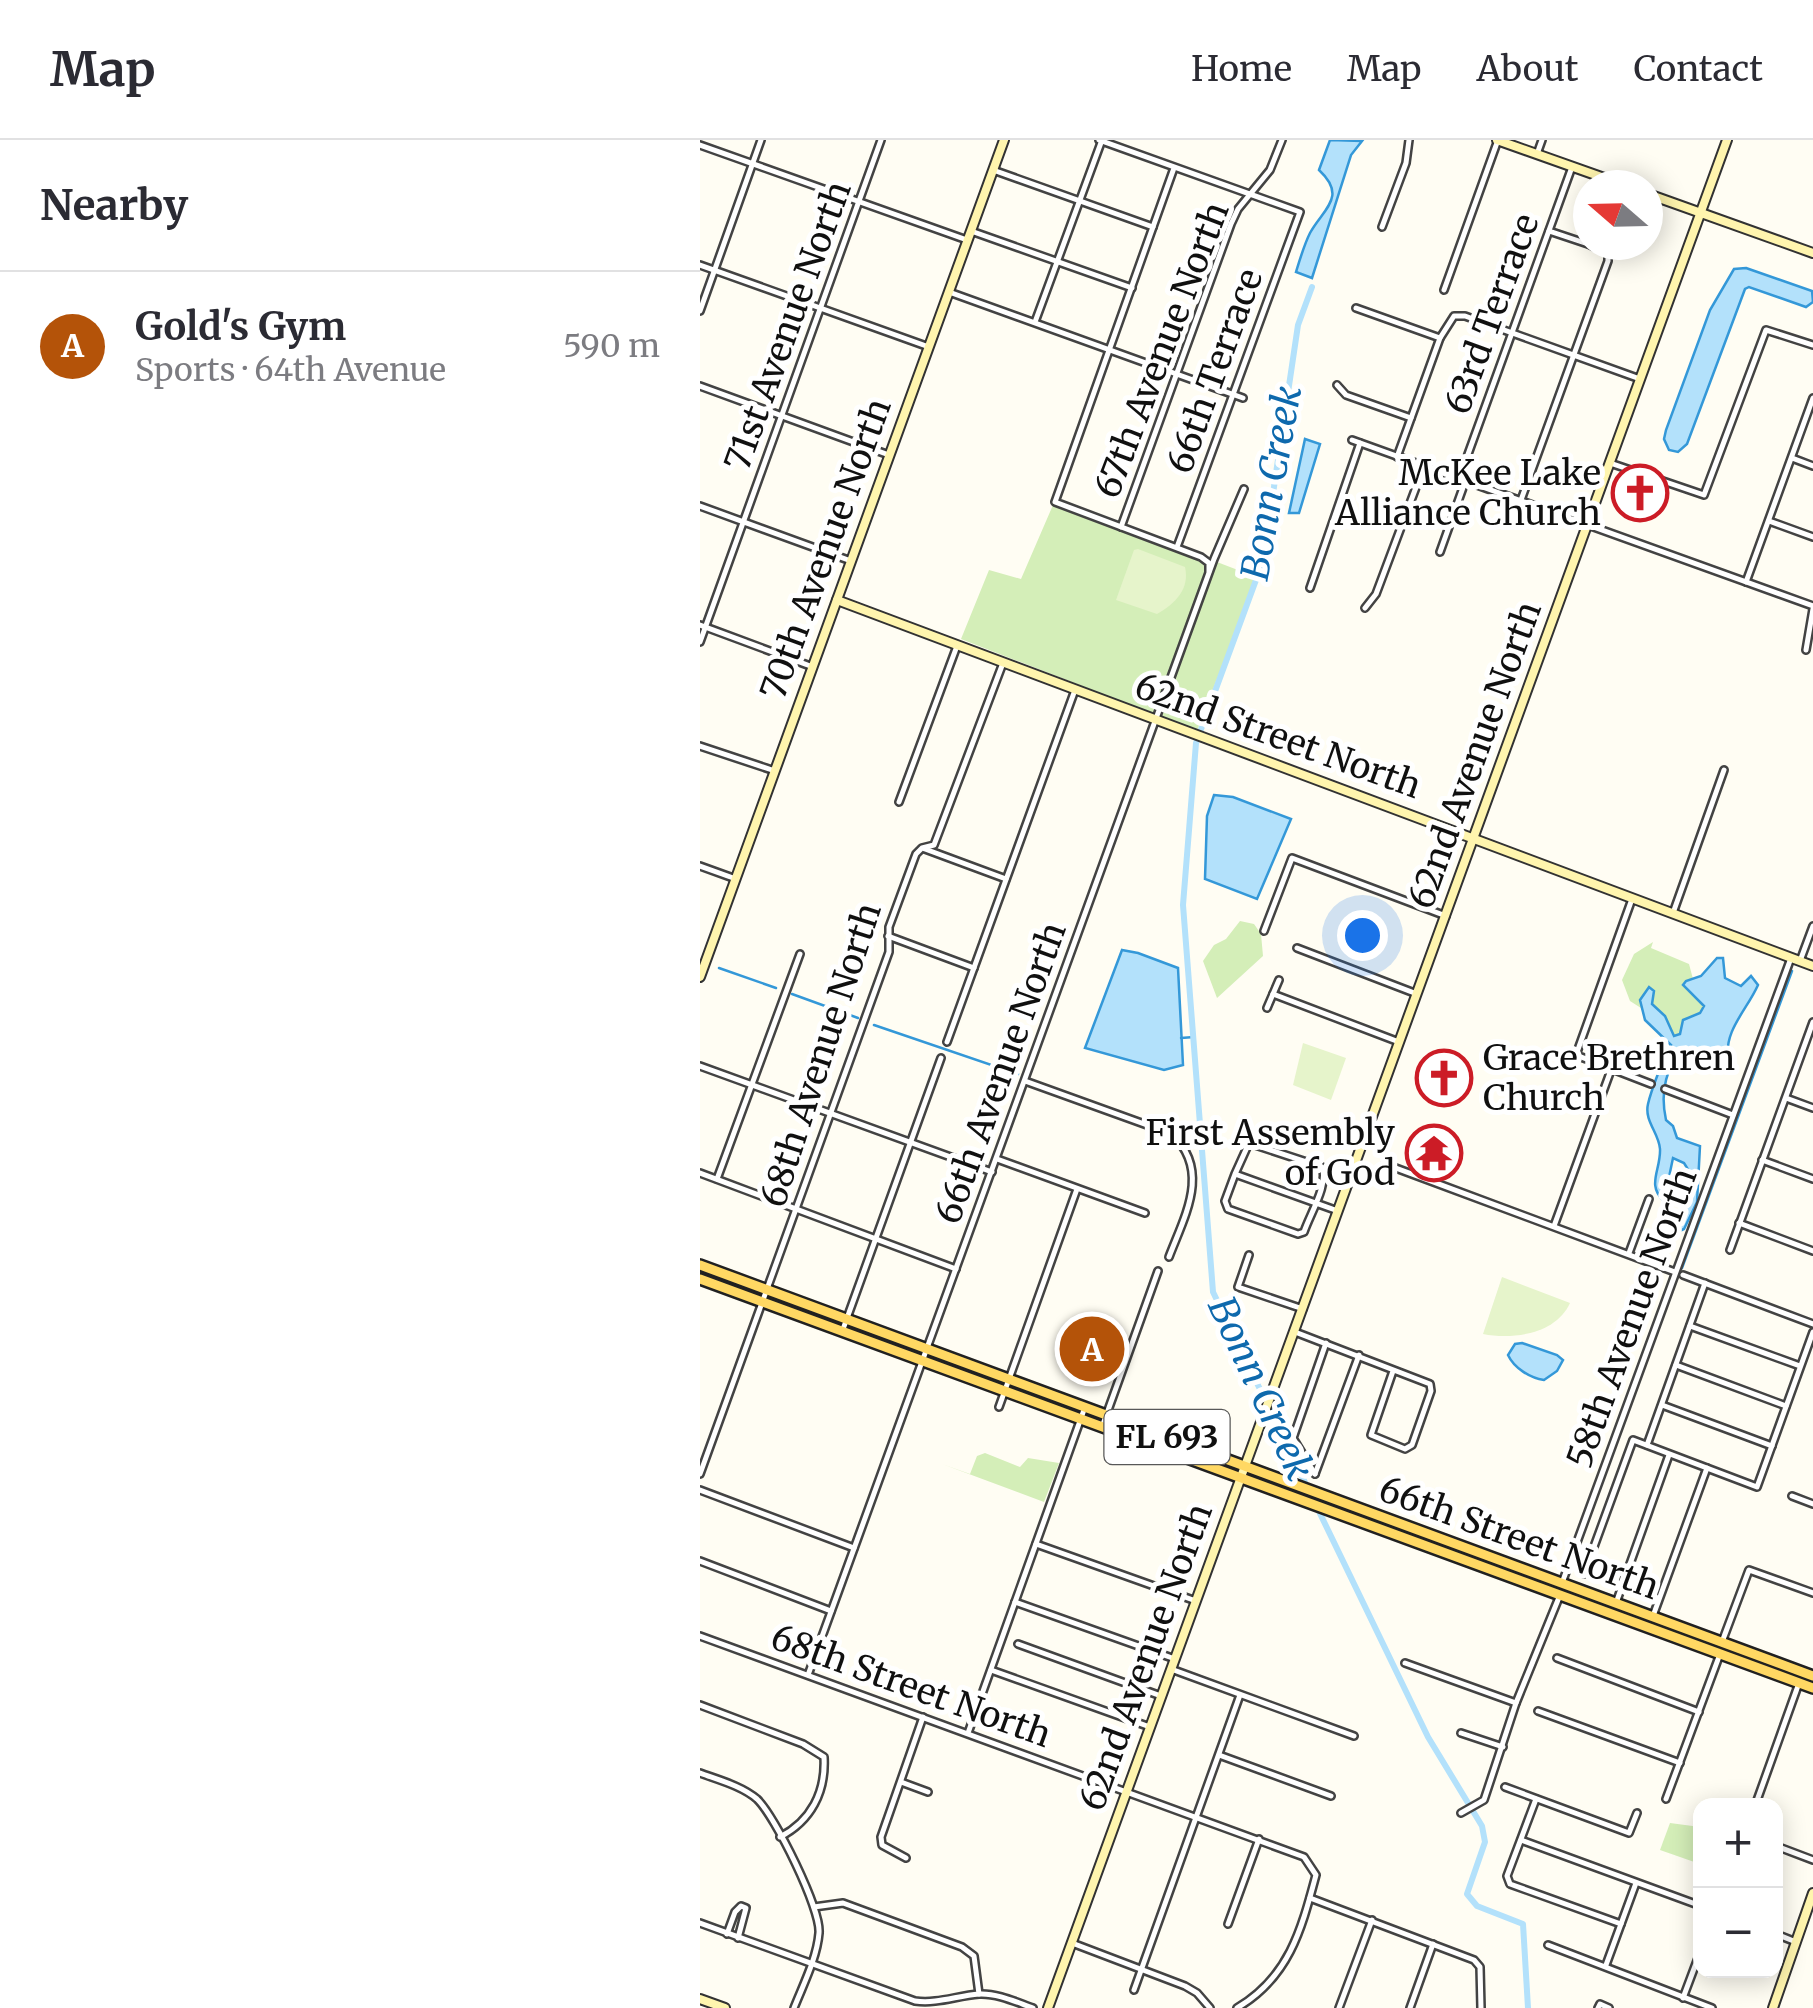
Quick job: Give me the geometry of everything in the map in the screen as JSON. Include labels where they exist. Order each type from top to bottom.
[{"type":"main road","name":"66th Street North","points":[[700,1266],[1653,1617],[1813,1688]]},
{"type":"main road","name":"66th Street North","points":[[700,1280],[1560,1596],[1660,1632],[1721,1648]]},
{"type":"main road","points":[[1486,1568],[1495,1566],[1548,1584],[1562,1583]]},
{"type":"main road","points":[[1560,1596],[1570,1594],[1613,1608],[1618,1604]]},
{"type":"main road","points":[[1721,1648],[1813,1676]]},
{"type":"street","points":[[700,311],[762,140]]},
{"type":"street","name":"71st Avenue North","points":[[700,642],[702,626],[744,522],[881,140]]},
{"type":"street","name":"70th Avenue North","points":[[700,977],[703,957],[736,879],[1004,140]]},
{"type":"street","points":[[1035,322],[1101,140],[1250,194]]},
{"type":"street","name":"67th Avenue North","points":[[1121,527],[1230,224],[1270,170],[1282,140]]},
{"type":"street","points":[[1382,227],[1406,163],[1409,140]]},
{"type":"street","points":[[1444,290],[1498,140],[1581,170]]},
{"type":"street","points":[[1537,154],[1542,140]]},
{"type":"street","name":"62nd Avenue North","points":[[1048,2008],[1727,140]]},
{"type":"street","points":[[700,145],[859,202],[1132,288]]},
{"type":"street","name":"63rd Terrace","points":[[1440,552],[1572,167]]},
{"type":"street","points":[[1175,168],[1055,502],[1201,556],[1208,563],[1209,574]]},
{"type":"street","points":[[993,170],[1153,227]]},
{"type":"street","name":"66th Terrace","points":[[1177,547],[1300,212],[1250,194]]},
{"type":"street","points":[[1663,199],[1813,253]]},
{"type":"street","points":[[1549,230],[1573,239]]},
{"type":"street","points":[[1521,501],[1608,260]]},
{"type":"street","points":[[700,265],[929,347]]},
{"type":"street","points":[[949,292],[1242,398]]},
{"type":"street","points":[[1356,308],[1440,338]]},
{"type":"street","points":[[1397,457],[1440,338],[1454,316],[1465,316],[1640,380]]},
{"type":"street","points":[[1610,463],[1704,495],[1766,330],[1813,345]]},
{"type":"street","points":[[1337,385],[1346,395],[1412,418]]},
{"type":"street","points":[[700,386],[890,455]]},
{"type":"street","points":[[1746,582],[1813,398]]},
{"type":"street","points":[[1352,440],[1813,608],[1806,650]]},
{"type":"street","points":[[1310,588],[1360,444]]},
{"type":"street","points":[[1791,458],[1813,466]]},
{"type":"street","points":[[1364,608],[1376,594],[1424,466]]},
{"type":"street","name":"66th Avenue North","points":[[808,1674],[1155,720],[1244,489]]},
{"type":"street","points":[[700,506],[851,561]]},
{"type":"street","points":[[1768,520],[1813,537]]},
{"type":"street","name":"62nd Street North","points":[[837,600],[1813,966]]},
{"type":"street","points":[[702,626],[813,666]]},
{"type":"street","points":[[898,802],[957,646]]},
{"type":"street","name":"68th Avenue North","points":[[700,1474],[704,1452],[767,1291],[889,952],[887,936],[916,854],[934,845],[1003,663]]},
{"type":"street","points":[[947,1042],[1074,690]]},
{"type":"street","points":[[700,746],[775,771]]},
{"type":"street","points":[[1674,912],[1724,770]]},
{"type":"street","points":[[922,848],[1006,879]]},
{"type":"street","points":[[1264,931],[1292,858],[1446,916]]},
{"type":"street","points":[[700,866],[736,879]]},
{"type":"street","points":[[1632,899],[1576,1055],[1650,1084]]},
{"type":"street","name":"58th Avenue North","points":[[1562,1583],[1733,1115],[1813,926]]},
{"type":"street","points":[[887,936],[974,968]]},
{"type":"street","points":[[1297,948],[1417,994]]},
{"type":"street","points":[[718,1179],[800,954]]},
{"type":"street","points":[[1267,1008],[1278,980]]},
{"type":"street","points":[[1274,994],[1400,1042]]},
{"type":"street","points":[[1730,1250],[1813,1022]]},
{"type":"street","points":[[842,1333],[941,1058]]},
{"type":"street","points":[[700,1066],[992,1172]]},
{"type":"street","points":[[1554,1226],[1610,1070]]},
{"type":"street","points":[[1025,1082],[1172,1134],[1185,1151],[1195,1180],[1169,1257]]},
{"type":"street","points":[[1665,1090],[1733,1115]]},
{"type":"street","points":[[1786,1098],[1813,1108]]},
{"type":"street","points":[[1248,1142],[1325,1170],[1304,1232],[1298,1234],[1228,1209],[1225,1201],[1235,1174],[1248,1142]]},
{"type":"street","points":[[996,1159],[1145,1213]]},
{"type":"street","points":[[1762,1160],[1813,1180]]},
{"type":"street","points":[[1385,1164],[1675,1272]]},
{"type":"street","points":[[700,1172],[956,1269]]},
{"type":"street","points":[[1235,1174],[1338,1211]]},
{"type":"street","points":[[999,1407],[1078,1189]]},
{"type":"street","points":[[1629,1254],[1649,1199]]},
{"type":"street","points":[[1740,1223],[1813,1251]]},
{"type":"street","points":[[1249,1255],[1238,1286],[1303,1309]]},
{"type":"street","points":[[1102,1427],[1158,1272]]},
{"type":"street","points":[[1684,1276],[1813,1324]]},
{"type":"street","points":[[1647,1445],[1705,1284]]},
{"type":"street","points":[[1690,1326],[1801,1366]]},
{"type":"street","points":[[1294,1332],[1430,1384],[1432,1390],[1412,1446],[1405,1449],[1372,1435],[1393,1371]]},
{"type":"street","points":[[1584,1574],[1633,1440],[1757,1487],[1813,1332]]},
{"type":"street","points":[[1326,1343],[1293,1438],[1315,1474],[1360,1355]]},
{"type":"street","points":[[1676,1365],[1787,1406]]},
{"type":"street","points":[[1662,1405],[1772,1446]]},
{"type":"street","points":[[968,1733],[1084,1407]]},
{"type":"street","points":[[1618,1604],[1669,1454]]},
{"type":"street","points":[[1653,1617],[1706,1468]]},
{"type":"street","points":[[700,1490],[854,1548]]},
{"type":"street","points":[[1792,1496],[1813,1504]]},
{"type":"street","points":[[1036,1544],[1196,1601]]},
{"type":"street","points":[[700,1561],[831,1610]]},
{"type":"street","points":[[1666,1799],[1748,1570],[1813,1593]]},
{"type":"street","points":[[1464,1812],[1484,1800],[1516,1703],[1560,1596]]},
{"type":"street","points":[[1015,1602],[1173,1664],[1240,1695],[1354,1736]]},
{"type":"street","name":"68th Street North","points":[[700,1636],[1304,1857],[1316,1875],[1310,1898]]},
{"type":"street","points":[[1018,1644],[1162,1696]]},
{"type":"street","points":[[1557,1658],[1699,1712]]},
{"type":"street","points":[[1405,1663],[1516,1703]]},
{"type":"street","points":[[991,1670],[1150,1727]]},
{"type":"street","points":[[1758,1798],[1799,1683]]},
{"type":"street","points":[[1134,1990],[1240,1695]]},
{"type":"street","points":[[700,1705],[803,1744],[824,1756],[821,1787],[810,1816],[780,1837]]},
{"type":"street","points":[[1538,1711],[1680,1763]]},
{"type":"street","points":[[906,1858],[882,1846],[881,1837],[923,1717]]},
{"type":"street","points":[[1461,1733],[1502,1747]]},
{"type":"street","points":[[1218,1755],[1330,1796]]},
{"type":"street","points":[[700,1773],[756,1798],[814,1907],[819,1935],[794,2008]]},
{"type":"street","points":[[900,1782],[928,1792]]},
{"type":"street","points":[[1505,1787],[1629,1832],[1636,1813]]},
{"type":"street","points":[[1536,1798],[1508,1876],[1510,1884],[1621,1924]]},
{"type":"street","points":[[1228,1924],[1258,1839]]},
{"type":"street","points":[[1521,1840],[1693,1903]]},
{"type":"street","points":[[1783,1849],[1813,1860]]},
{"type":"street","points":[[1606,1965],[1636,1883]]},
{"type":"street","points":[[1772,2008],[1813,1892]]},
{"type":"street","points":[[1237,2008],[1280,1973],[1310,1898],[1474,1960],[1480,1968],[1480,2008]]},
{"type":"street","points":[[814,1907],[844,1903],[962,1947],[974,1956],[979,1994]]},
{"type":"street","points":[[727,1934],[734,1912],[742,1906],[747,1914],[738,1938]]},
{"type":"street","points":[[1340,2008],[1372,1920]]},
{"type":"street","points":[[700,1923],[915,2001],[927,2003],[979,1994],[1033,2008]]},
{"type":"street","points":[[1783,1937],[1796,1942]]},
{"type":"street","points":[[1072,1943],[1185,1986],[1210,2008]]},
{"type":"street","points":[[1410,2008],[1433,1944]]},
{"type":"street","points":[[1548,1945],[1712,2008]]},
{"type":"street","points":[[1683,1998],[1693,1970]]},
{"type":"street","points":[[968,1996],[969,2008]]},
{"type":"street","points":[[956,1998],[957,2008]]},
{"type":"street","points":[[700,1999],[726,2008]]},
{"type":"street","points":[[1599,2006],[1609,2008]]},
{"type":"green space","points":[[1053,505],[1205,564],[1206,573],[1154,714],[961,639],[989,570],[1021,579]]},
{"type":"green space","points":[[1134,550],[1185,567],[1180,595],[1157,614],[1116,600]]},
{"type":"green space","points":[[1217,562],[1256,577],[1197,731],[1160,716]]},
{"type":"green space","points":[[1240,921],[1254,924],[1261,934],[1263,956],[1217,998],[1203,961]]},
{"type":"green space","points":[[1653,942],[1651,948],[1689,964],[1693,979],[1686,981],[1704,1006],[1700,1013],[1683,1020],[1681,1034],[1674,1037],[1658,1009],[1641,1000],[1641,1008],[1630,1001],[1622,980],[1634,954]]},
{"type":"green space","points":[[1303,1043],[1346,1058],[1331,1100],[1293,1085]]},
{"type":"green space","points":[[1502,1277],[1570,1303],[1555,1322],[1544,1328],[1520,1335],[1483,1334]]},
{"type":"green space","points":[[985,1453],[1020,1467],[1028,1458],[1059,1463],[1044,1502],[942,1464],[970,1474],[977,1456]]},
{"type":"green space","points":[[1670,1823],[1693,1826],[1693,1862],[1660,1850]]},
{"type":"water","points":[[1330,140],[1362,141],[1351,155],[1312,278],[1296,272],[1310,233],[1330,203],[1332,188],[1319,170]]},
{"type":"water","points":[[1746,268],[1812,291],[1813,302],[1806,307],[1749,287],[1745,289],[1687,444],[1678,452],[1669,450],[1664,439],[1666,430],[1710,310],[1734,269]]},
{"type":"water","points":[[1305,439],[1320,444],[1299,513],[1289,513]]},
{"type":"water","points":[[1214,795],[1233,797],[1291,819],[1257,899],[1205,879],[1207,816]]},
{"type":"water","points":[[1122,950],[1178,968],[1183,1065],[1164,1070],[1085,1048]]},
{"type":"water","points":[[1717,958],[1723,958],[1725,978],[1741,986],[1751,976],[1758,985],[1733,1029],[1728,1059],[1694,1052],[1675,1062],[1666,1080],[1666,1120],[1677,1138],[1700,1146],[1697,1202],[1684,1229],[1671,1235],[1664,1231],[1681,1211],[1689,1171],[1684,1163],[1673,1158],[1664,1201],[1656,1189],[1660,1149],[1647,1110],[1671,1045],[1645,1020],[1640,1000],[1649,987],[1654,991],[1652,1004],[1665,1016],[1674,1036],[1680,1034],[1683,1020],[1700,1013],[1704,1006],[1683,985],[1701,976]]},
{"type":"water","points":[[1515,1344],[1557,1355],[1563,1360],[1557,1371],[1544,1380],[1518,1368],[1508,1355]]},
{"type":"waterway","name":"Bonn Creek","points":[[1312,287],[1298,325],[1263,561],[1196,743],[1183,905],[1213,1292],[1428,1737],[1482,1826],[1485,1842],[1467,1894],[1477,1906],[1523,1924],[1528,2008]]},
{"type":"waterway","points":[[719,968],[776,988]]},
{"type":"waterway","points":[[1682,1268],[1792,971]]},
{"type":"waterway","points":[[792,994],[858,1018]]},
{"type":"waterway","points":[[874,1025],[1018,1074]]},
{"type":"waterway","points":[[1181,1038],[1194,1037]]},
{"type":"place","name":"McKee Lake Alliance Church","points":[[1640,493]]},
{"type":"place","name":"Grace Brethren Church","points":[[1444,1078]]},
{"type":"place","name":"First Assembly of God","points":[[1434,1153]]},
{"type":"place","name":"Gold's Gym","points":[[1092,1349]]}]
